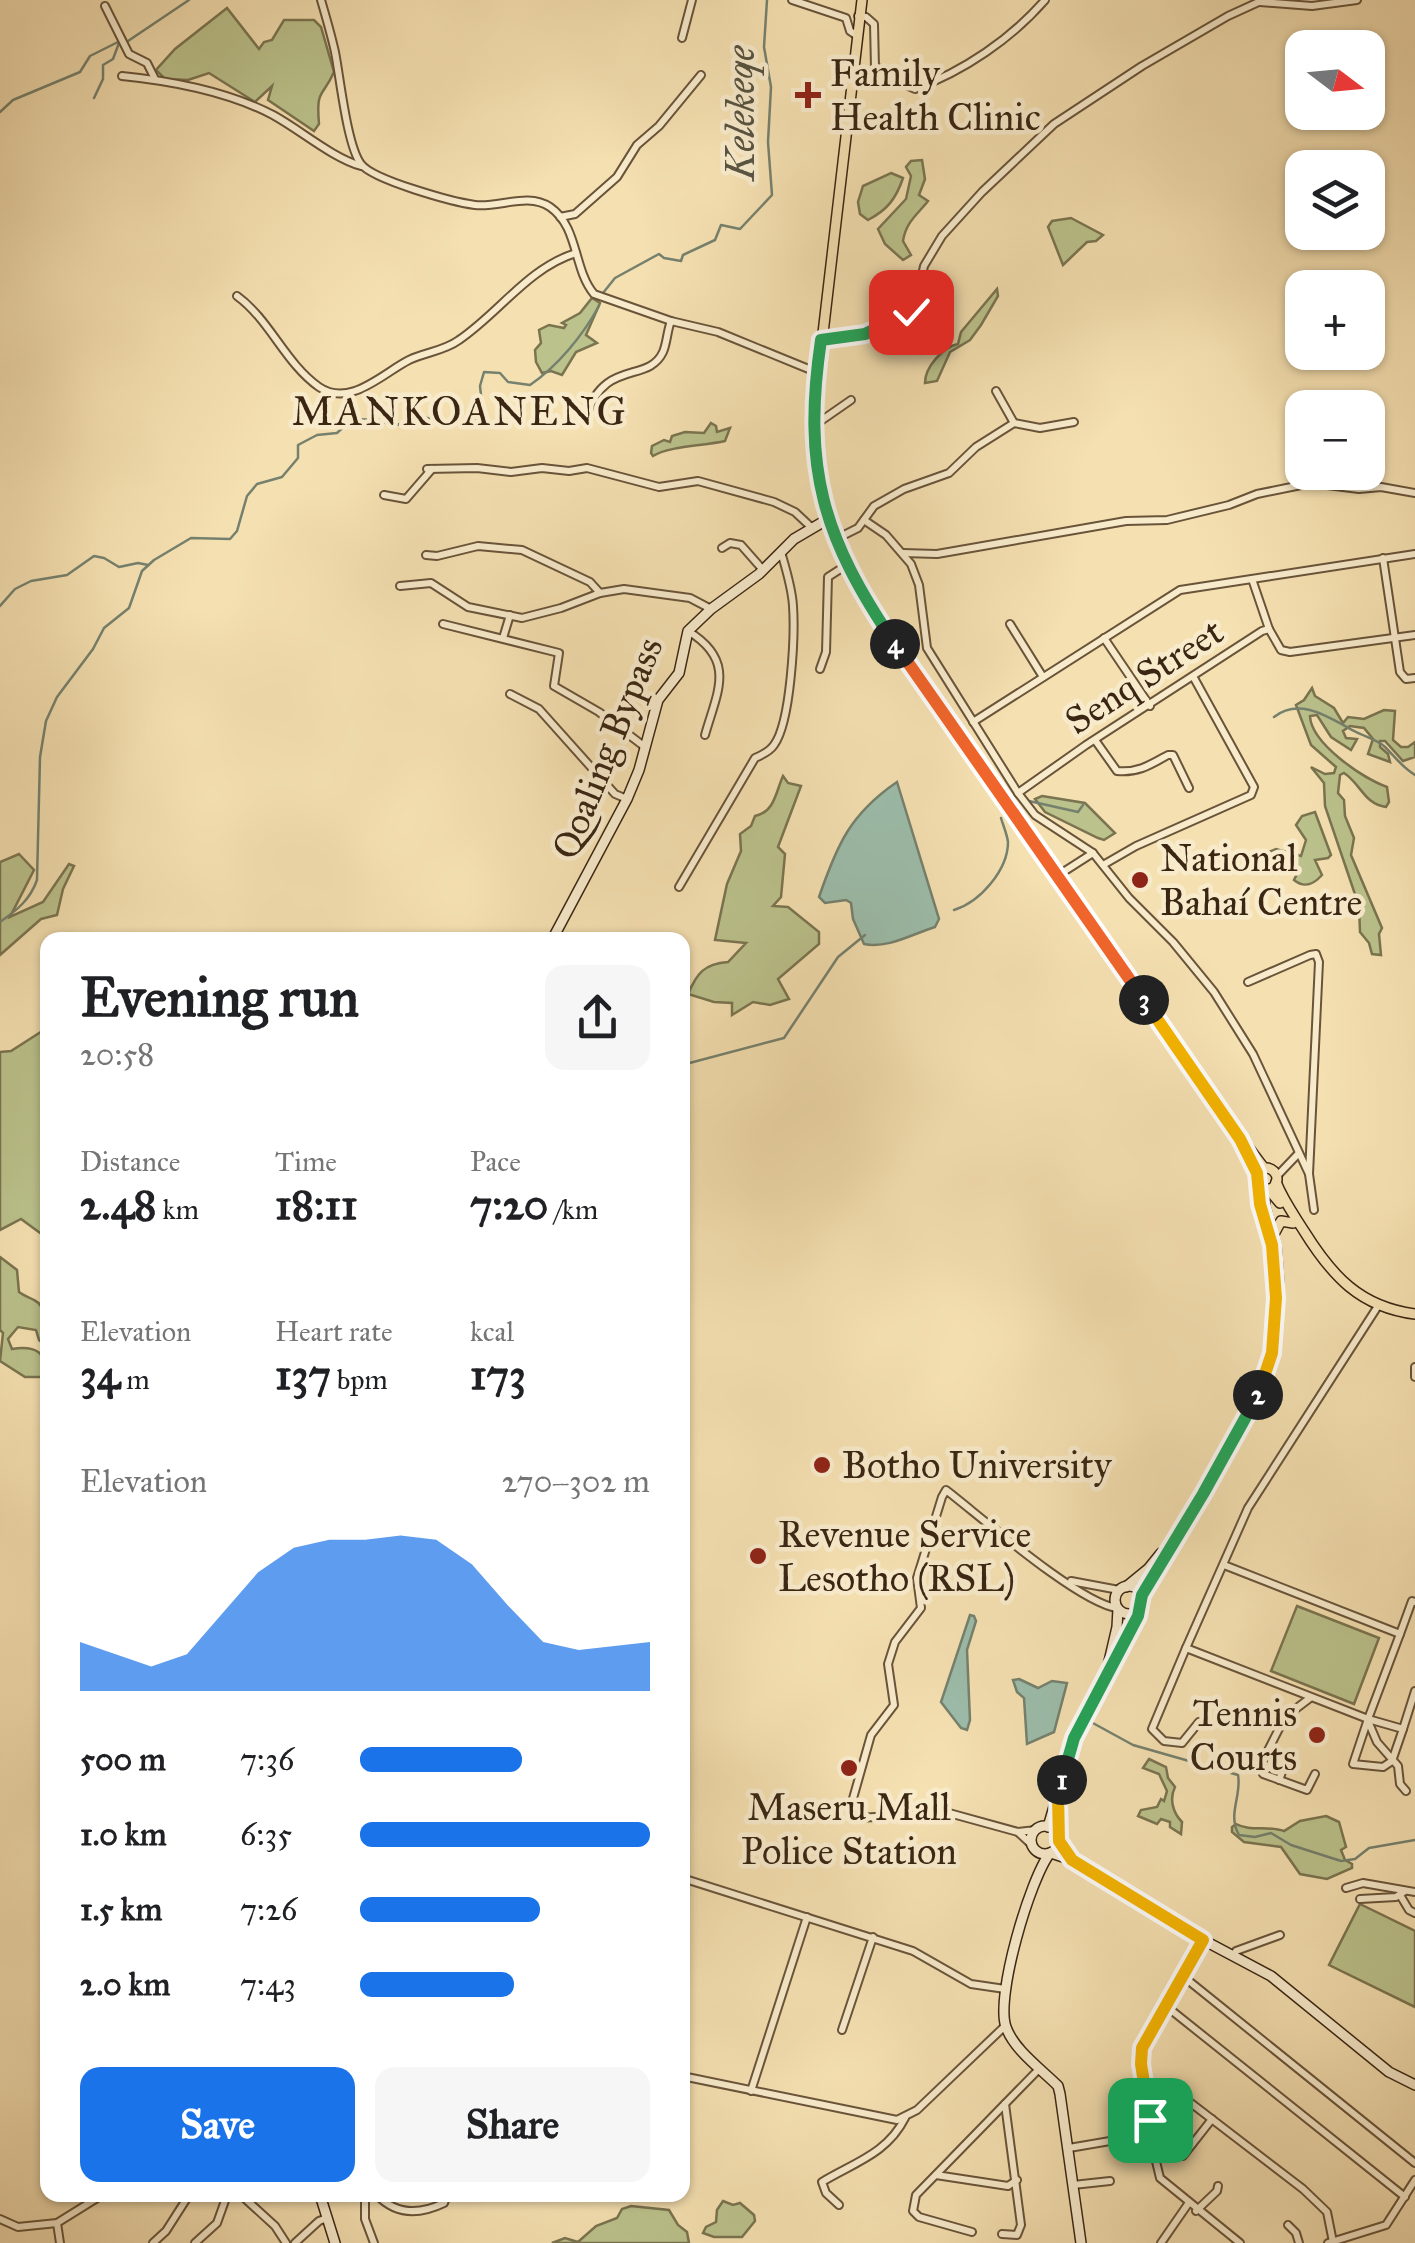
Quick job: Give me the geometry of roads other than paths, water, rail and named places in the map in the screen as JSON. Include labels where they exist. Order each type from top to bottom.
[{"type":"main road","points":[[862,0],[816,372],[816,464],[834,540],[877,617],[1312,1245]]},
{"type":"main road","name":"Qoaling Bypass","points":[[556,932],[627,799],[658,700],[679,672],[688,631],[810,528],[828,519]]},
{"type":"main road","points":[[1267,1179],[1293,1223],[1342,1282],[1378,1306],[1415,1314]]},
{"type":"main road","points":[[1048,1827],[1074,1738],[1141,1607],[1142,1595],[1198,1503],[1264,1379],[1272,1353],[1276,1298],[1274,1234],[1266,1207],[1267,1179]]},
{"type":"main road","points":[[1267,1179],[1260,1204],[1272,1245],[1276,1298]]},
{"type":"main road","points":[[1274,1234],[1281,1220],[1293,1223]]},
{"type":"main road","points":[[1100,1691],[1113,1645],[1115,1599],[1153,1564],[1198,1503]]},
{"type":"main road","points":[[1122,1589],[1136,1588],[1142,1595]]},
{"type":"main road","points":[[1114,1608],[1130,1614],[1141,1607]]},
{"type":"main road","points":[[1058,1795],[1059,1839],[1038,1872],[1005,1989],[1006,2026],[1018,2046],[1058,2086],[1081,2243]]},
{"type":"main road","points":[[1038,1872],[1036,1830],[1048,1827]]},
{"type":"main road","points":[[1048,1827],[1072,1860]]},
{"type":"main road","points":[[1034,1848],[1072,1860],[1203,1940],[1271,1976],[1388,2072],[1415,2086]]},
{"type":"main road","points":[[322,2202],[335,2243]]},
{"type":"street","points":[[321,0],[362,167]]},
{"type":"street","points":[[682,38],[692,0]]},
{"type":"street","points":[[792,0],[846,18],[850,31],[856,35]]},
{"type":"street","points":[[858,16],[874,24],[875,68],[896,72],[915,88],[970,62],[1026,22],[1045,0]]},
{"type":"street","points":[[821,340],[865,334],[911,312],[924,266],[942,236],[982,192],[1054,124],[1142,66],[1261,1],[1312,6],[1357,0]]},
{"type":"street","points":[[105,6],[129,54],[147,63],[155,79]]},
{"type":"street","points":[[560,217],[576,214],[618,177],[637,145],[659,126],[701,75]]},
{"type":"street","points":[[122,76],[155,79],[224,96],[268,113],[386,178],[462,203],[541,202],[560,217],[574,242],[587,286],[594,294],[671,321],[718,332],[816,372]]},
{"type":"street","points":[[237,296],[260,316],[272,335],[322,389],[358,392],[406,362],[460,340],[510,292],[576,253]]},
{"type":"street","points":[[586,416],[593,396],[608,381],[655,362],[663,352],[671,321]]},
{"type":"street","points":[[996,390],[1014,422]]},
{"type":"street","points":[[814,425],[851,400]]},
{"type":"street","points":[[834,540],[850,534],[874,506],[904,489],[949,473],[976,447],[1014,422],[1040,428],[1074,422]]},
{"type":"street","points":[[384,495],[406,499],[430,469],[512,472],[542,468],[569,472],[587,468],[659,487],[698,481],[774,502],[795,512],[810,528]]},
{"type":"street","points":[[903,553],[937,554],[1126,521],[1167,520],[1311,482],[1359,490],[1381,487],[1411,492],[1415,483]]},
{"type":"street","points":[[864,520],[903,553],[919,585],[927,648],[1018,793],[1035,816],[1093,853],[1129,898],[1173,942],[1238,1025],[1309,1174]]},
{"type":"street","points":[[722,548],[730,544],[741,546],[763,570]]},
{"type":"street","points":[[426,555],[438,556],[478,546],[522,550],[590,582],[600,593]]},
{"type":"street","points":[[679,887],[755,758],[774,747],[780,733],[788,698],[794,631],[793,602],[781,552]]},
{"type":"street","points":[[973,722],[1180,590],[1415,554]]},
{"type":"street","points":[[1383,558],[1402,678],[1415,678]]},
{"type":"street","points":[[820,669],[826,652],[828,577],[842,568]]},
{"type":"street","points":[[1252,578],[1269,629]]},
{"type":"street","points":[[400,586],[430,583],[468,608],[528,617],[600,593],[635,589],[690,598],[711,609]]},
{"type":"street","points":[[503,638],[510,615]]},
{"type":"street","points":[[443,624],[558,652],[554,686],[599,712],[645,747]]},
{"type":"street","points":[[1010,624],[1042,677]]},
{"type":"street","name":"Senq Street","points":[[1018,793],[1269,629],[1281,650],[1290,652],[1415,635]]},
{"type":"street","points":[[688,631],[708,647],[721,676],[704,735]]},
{"type":"street","points":[[1104,638],[1150,706]]},
{"type":"street","points":[[1103,865],[1136,846],[1251,795],[1254,788],[1194,678]]},
{"type":"street","points":[[510,694],[539,710],[615,794],[627,799]]},
{"type":"street","points":[[1095,740],[1117,771],[1147,768],[1168,754],[1173,756],[1189,788]]},
{"type":"street","points":[[1057,876],[1093,853]]},
{"type":"street","points":[[1248,982],[1310,955],[1316,954],[1319,962],[1309,1174],[1314,1210]]},
{"type":"street","points":[[1267,1179],[1298,1155]]},
{"type":"street","points":[[1199,1722],[1182,1743],[1164,1740],[1152,1729],[1248,1508],[1378,1306]]},
{"type":"street","points":[[1415,1367],[1415,1377]]},
{"type":"street","points":[[1036,1830],[1018,1832],[949,1813],[857,1818],[852,1815],[850,1804],[871,1735],[894,1705],[888,1664],[895,1642],[921,1608],[917,1578],[938,1504],[946,1490],[1056,1574],[1114,1608]]},
{"type":"street","points":[[1224,1565],[1400,1634]]},
{"type":"street","points":[[1056,1574],[1098,1589],[1122,1589]]},
{"type":"street","points":[[1415,1602],[1412,1601],[1352,1764],[1382,1766],[1392,1761],[1415,1691]]},
{"type":"street","points":[[1186,1648],[1368,1720],[1403,1729]]},
{"type":"street","points":[[1310,1698],[1285,1717],[1261,1762],[1264,1774],[1307,1790],[1315,1774]]},
{"type":"street","points":[[1368,1720],[1377,1742],[1398,1766],[1400,1784],[1406,1791]]},
{"type":"street","points":[[1279,1780],[1286,1762]]},
{"type":"street","points":[[1018,1832],[1034,1848]]},
{"type":"street","points":[[690,1880],[873,1937],[926,1958],[971,1984],[1005,1989]]},
{"type":"street","points":[[1346,1888],[1363,1883],[1403,1893]]},
{"type":"street","points":[[1360,1899],[1415,1892]]},
{"type":"street","points":[[1403,1893],[1409,1910],[1415,1912]]},
{"type":"street","points":[[751,2091],[807,1917]]},
{"type":"street","points":[[1233,1956],[1236,1951],[1280,1935]]},
{"type":"street","points":[[842,2030],[873,1937]]},
{"type":"street","points":[[1203,1940],[1140,2055],[1160,2178],[1240,2243]]},
{"type":"street","points":[[1184,1978],[1415,2162]]},
{"type":"street","points":[[1166,2006],[1405,2197]]},
{"type":"street","points":[[839,2205],[822,2182],[858,2166],[1006,2026]]},
{"type":"street","points":[[972,2232],[915,2215],[916,2196],[1040,2068]]},
{"type":"street","points":[[690,2078],[878,2119],[905,2118]]},
{"type":"street","points":[[1146,2096],[1184,2097],[1303,2189],[1327,2212],[1331,2242],[1386,2226],[1415,2180]]},
{"type":"street","points":[[1002,2234],[1017,2235],[1020,2229],[1005,2103]]},
{"type":"street","points":[[1183,2156],[1212,2120]]},
{"type":"street","points":[[1069,2148],[1151,2134]]},
{"type":"street","points":[[935,2175],[1008,2186],[1017,2180]]},
{"type":"street","points":[[1073,2185],[1110,2181]]},
{"type":"street","points":[[1196,2210],[1218,2186]]},
{"type":"street","points":[[0,2219],[18,2227],[57,2223],[91,2202]]},
{"type":"street","points":[[152,2243],[166,2231],[185,2202]]},
{"type":"street","points":[[194,2243],[217,2223],[225,2202]]},
{"type":"street","points":[[249,2202],[275,2226],[286,2243]]},
{"type":"street","points":[[365,2202],[365,2219],[374,2243]]},
{"type":"street","points":[[385,2202],[392,2208],[416,2212],[444,2202]]},
{"type":"street","points":[[1160,2243],[1188,2204]]},
{"type":"street","points":[[295,2243],[318,2220],[328,2218]]},
{"type":"street","points":[[57,2223],[60,2243]]},
{"type":"street","points":[[1288,2224],[1299,2243]]},
{"type":"waterway","points":[[128,41],[189,0]]},
{"type":"waterway","name":"Kelekeqe","points":[[603,293],[615,278],[659,254],[681,261],[683,255],[715,240],[721,225],[740,229],[772,195],[768,142],[771,87],[764,47],[767,0]]},
{"type":"waterway","points":[[0,112],[13,100],[80,72],[90,56],[118,42]]},
{"type":"waterway","points":[[94,98],[103,79],[103,65],[113,59],[119,43]]},
{"type":"waterway","name":"Kelekeqe","points":[[0,922],[22,904],[37,880],[40,757],[46,721],[57,697],[104,628],[129,608],[142,571],[191,538],[230,539],[237,531],[247,496],[257,484],[282,477],[298,458],[298,445],[317,435],[337,433],[352,419],[379,420],[393,426],[423,417],[448,423],[478,419],[483,413],[480,386],[484,372],[500,373],[508,382],[530,385],[569,349],[599,306]]},
{"type":"waterway","name":"Kelekeqe","points":[[0,606],[15,589],[31,581],[67,575],[94,556],[119,567],[148,565]]},
{"type":"waterway","points":[[1274,717],[1295,709],[1326,716],[1382,745],[1415,775]]},
{"type":"waterway","points":[[1029,801],[1078,812],[1083,805]]},
{"type":"waterway","points":[[954,910],[983,892],[998,874],[1008,842],[1001,818]]},
{"type":"waterway","points":[[690,1063],[784,1038],[838,957],[865,935]]},
{"type":"waterway","points":[[1091,1722],[1133,1745],[1238,1775],[1234,1820],[1239,1835],[1271,1833],[1291,1845],[1341,1861],[1355,1859],[1369,1848],[1415,1840]]},
{"type":"place","name":"Family Health Clinic","points":[[808,95]]},
{"type":"place","name":"National Bahaí Centre","points":[[1140,880]]},
{"type":"place","name":"Botho University","points":[[822,1465]]},
{"type":"place","name":"Revenue Service Lesotho (RSL)","points":[[758,1556]]},
{"type":"place","name":"Tennis Courts","points":[[1317,1735]]},
{"type":"place","name":"Maseru Mall Police Station","points":[[849,1768]]},
{"type":"district","name":"MANKOANENG","points":[[460,411]]}]
